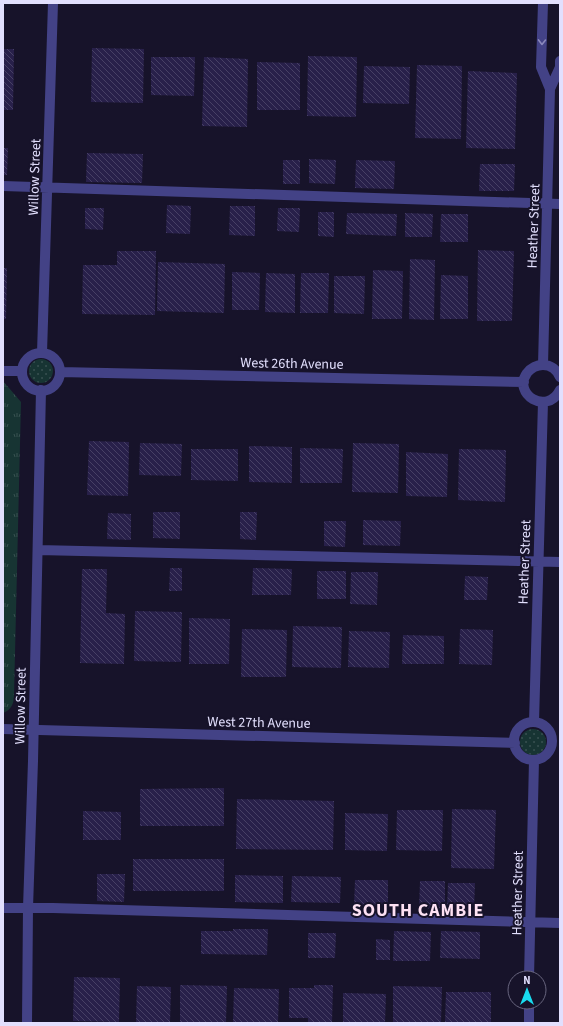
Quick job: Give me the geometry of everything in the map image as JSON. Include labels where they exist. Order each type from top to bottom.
[{"type":"street","name":"Willow Street","points":[[42,353],[53,3]]},
{"type":"street","name":"Heather Street","points":[[543,3],[542,67],[550,89],[543,365]]},
{"type":"street","name":"Heather Street","points":[[550,89],[560,67],[560,61]]},
{"type":"street","points":[[3,186],[560,204]]},
{"type":"street","points":[[42,353],[49,354],[55,359],[59,365],[60,372],[54,385],[48,389],[41,390],[34,389],[28,385],[23,379],[22,371],[28,358],[35,354],[42,353]]},
{"type":"street","points":[[560,377],[554,368],[543,365],[535,366],[525,375],[524,382],[525,390],[529,396],[535,400],[543,402],[556,397],[560,390]]},
{"type":"street","points":[[3,371],[22,371]]},
{"type":"street","name":"West 26th Avenue","points":[[60,372],[524,382]]},
{"type":"street","name":"Willow Street","points":[[27,1023],[28,908],[34,730],[41,390]]},
{"type":"street","name":"Heather Street","points":[[534,722],[543,402]]},
{"type":"street","points":[[38,550],[560,562]]},
{"type":"street","points":[[534,722],[545,726],[556,743],[548,753],[534,760],[528,759],[519,753],[515,743],[515,737],[522,726],[534,722]]},
{"type":"street","name":"West 27th Avenue","points":[[3,729],[515,743]]},
{"type":"street","name":"Heather Street","points":[[529,970],[534,760]]},
{"type":"street","points":[[3,908],[53,908],[560,923]]},
{"type":"street","points":[[529,1010],[529,1023]]},
{"type":"green space","points":[[41,359],[50,362],[53,371],[50,380],[41,383],[32,380],[29,371],[32,362]]},
{"type":"green space","points":[[3,381],[21,402],[14,698],[13,704],[6,712],[3,713]]},
{"type":"green space","points":[[533,729],[543,732],[546,742],[543,752],[533,755],[523,752],[520,742],[523,732]]},
{"type":"building","points":[[92,48],[144,49],[143,103],[91,102]]},
{"type":"building","points":[[3,49],[14,49],[13,110],[3,110]]},
{"type":"building","points":[[308,56],[357,57],[356,117],[307,116]]},
{"type":"building","points":[[151,57],[195,57],[194,96],[151,95]]},
{"type":"building","points":[[204,57],[248,59],[247,127],[202,126]]},
{"type":"building","points":[[257,62],[300,63],[300,110],[257,110]]},
{"type":"building","points":[[417,65],[462,66],[461,139],[415,138]]},
{"type":"building","points":[[364,66],[410,67],[409,104],[363,103]]},
{"type":"building","points":[[468,71],[517,73],[515,149],[466,148]]},
{"type":"building","points":[[3,148],[8,148],[7,175],[3,175]]},
{"type":"building","points":[[87,153],[143,154],[142,183],[86,182]]},
{"type":"building","points":[[309,159],[336,160],[335,184],[309,183]]},
{"type":"building","points":[[283,160],[300,160],[300,184],[283,184]]},
{"type":"building","points":[[356,160],[395,161],[394,189],[355,188]]},
{"type":"building","points":[[480,164],[515,164],[514,191],[479,191]]},
{"type":"building","points":[[167,205],[191,206],[190,234],[166,233]]},
{"type":"building","points":[[230,206],[255,206],[255,236],[229,235]]},
{"type":"building","points":[[85,208],[104,208],[103,230],[85,229]]},
{"type":"building","points":[[278,208],[300,208],[299,232],[277,231]]},
{"type":"building","points":[[318,212],[334,212],[334,237],[318,236]]},
{"type":"building","points":[[347,213],[397,214],[396,236],[346,234]]},
{"type":"building","points":[[405,213],[433,214],[432,237],[405,237]]},
{"type":"building","points":[[441,214],[468,214],[468,242],[440,242]]},
{"type":"building","points":[[478,250],[514,251],[512,321],[477,321]]},
{"type":"building","points":[[117,251],[156,251],[155,315],[82,314],[83,265],[117,265]]},
{"type":"building","points":[[410,259],[435,260],[434,320],[409,319]]},
{"type":"building","points":[[158,262],[225,264],[224,313],[157,311]]},
{"type":"building","points":[[3,268],[7,268],[6,319],[3,319]]},
{"type":"building","points":[[373,270],[403,271],[402,319],[372,319]]},
{"type":"building","points":[[232,272],[260,273],[259,310],[232,310]]},
{"type":"building","points":[[266,273],[295,274],[295,313],[265,312]]},
{"type":"building","points":[[301,273],[329,273],[328,313],[300,313]]},
{"type":"building","points":[[441,275],[468,276],[468,319],[440,319]]},
{"type":"building","points":[[334,276],[365,276],[364,314],[334,313]]},
{"type":"building","points":[[89,441],[129,442],[128,496],[87,495]]},
{"type":"building","points":[[140,443],[182,444],[181,476],[139,475]]},
{"type":"building","points":[[353,443],[399,444],[398,493],[352,492]]},
{"type":"building","points":[[249,446],[292,447],[292,483],[249,482]]},
{"type":"building","points":[[300,448],[343,449],[342,483],[300,483]]},
{"type":"building","points":[[191,449],[238,449],[238,481],[191,480]]},
{"type":"building","points":[[459,449],[506,450],[505,502],[458,500]]},
{"type":"building","points":[[406,452],[448,454],[447,497],[406,496]]},
{"type":"building","points":[[153,512],[180,512],[180,539],[153,538]]},
{"type":"building","points":[[240,512],[257,512],[256,540],[240,539]]},
{"type":"building","points":[[108,513],[131,514],[131,540],[107,539]]},
{"type":"building","points":[[363,520],[401,521],[400,546],[363,545]]},
{"type":"building","points":[[324,521],[346,521],[345,547],[324,546]]},
{"type":"building","points":[[170,568],[182,568],[182,591],[169,591]]},
{"type":"building","points":[[253,568],[292,569],[291,595],[252,595]]},
{"type":"building","points":[[82,569],[107,569],[106,613],[125,614],[124,664],[80,663]]},
{"type":"building","points":[[317,571],[346,571],[346,599],[317,599]]},
{"type":"building","points":[[351,572],[378,572],[377,605],[350,604]]},
{"type":"building","points":[[465,576],[488,577],[487,600],[464,600]]},
{"type":"building","points":[[135,611],[182,612],[181,662],[134,661]]},
{"type":"building","points":[[189,618],[230,619],[229,664],[189,664]]},
{"type":"building","points":[[293,626],[342,627],[341,668],[292,667]]},
{"type":"building","points":[[242,629],[287,630],[286,677],[241,677]]},
{"type":"building","points":[[460,629],[493,630],[492,665],[459,664]]},
{"type":"building","points":[[349,631],[390,632],[389,668],[348,667]]},
{"type":"building","points":[[403,635],[444,636],[444,664],[402,664]]},
{"type":"building","points":[[224,788],[224,826],[140,826],[140,789]]},
{"type":"building","points":[[237,799],[334,801],[333,850],[236,849]]},
{"type":"building","points":[[452,809],[496,810],[494,869],[451,868]]},
{"type":"building","points":[[397,810],[443,810],[442,851],[396,850]]},
{"type":"building","points":[[83,811],[121,812],[121,840],[83,840]]},
{"type":"building","points":[[345,813],[388,814],[387,851],[345,850]]},
{"type":"building","points":[[133,859],[224,859],[224,891],[133,891]]},
{"type":"building","points":[[97,874],[125,874],[124,902],[97,901]]},
{"type":"building","points":[[235,875],[283,876],[283,903],[235,902]]},
{"type":"building","points":[[292,876],[341,877],[340,903],[291,902]]},
{"type":"building","points":[[355,880],[388,880],[388,906],[354,906]]},
{"type":"building","points":[[420,881],[445,881],[445,909],[419,908]]},
{"type":"building","points":[[448,883],[475,883],[474,909],[447,909]]},
{"type":"building","points":[[233,929],[268,929],[267,955],[201,954],[201,931],[233,931]]},
{"type":"building","points":[[394,931],[431,932],[430,961],[393,961]]},
{"type":"building","points":[[441,931],[480,932],[480,959],[440,958]]},
{"type":"building","points":[[308,933],[336,933],[335,958],[308,958]]},
{"type":"building","points":[[376,939],[390,940],[390,960],[376,960]]},
{"type":"building","points":[[74,977],[120,978],[119,1022],[73,1021]]},
{"type":"building","points":[[180,985],[227,986],[226,1023],[180,1023]]},
{"type":"building","points":[[314,985],[333,985],[332,1023],[308,1023],[308,1018],[289,1018],[289,988],[314,988]]},
{"type":"building","points":[[137,986],[171,987],[170,1023],[136,1023]]},
{"type":"building","points":[[393,986],[442,987],[441,1023],[393,1023]]},
{"type":"building","points":[[234,988],[279,989],[278,1023],[233,1023]]},
{"type":"building","points":[[446,992],[491,992],[491,1023],[445,1023]]},
{"type":"building","points":[[343,993],[386,994],[385,1023],[343,1023]]},
{"type":"district","name":"SOUTH CAMBIE","points":[[418,910]]}]
